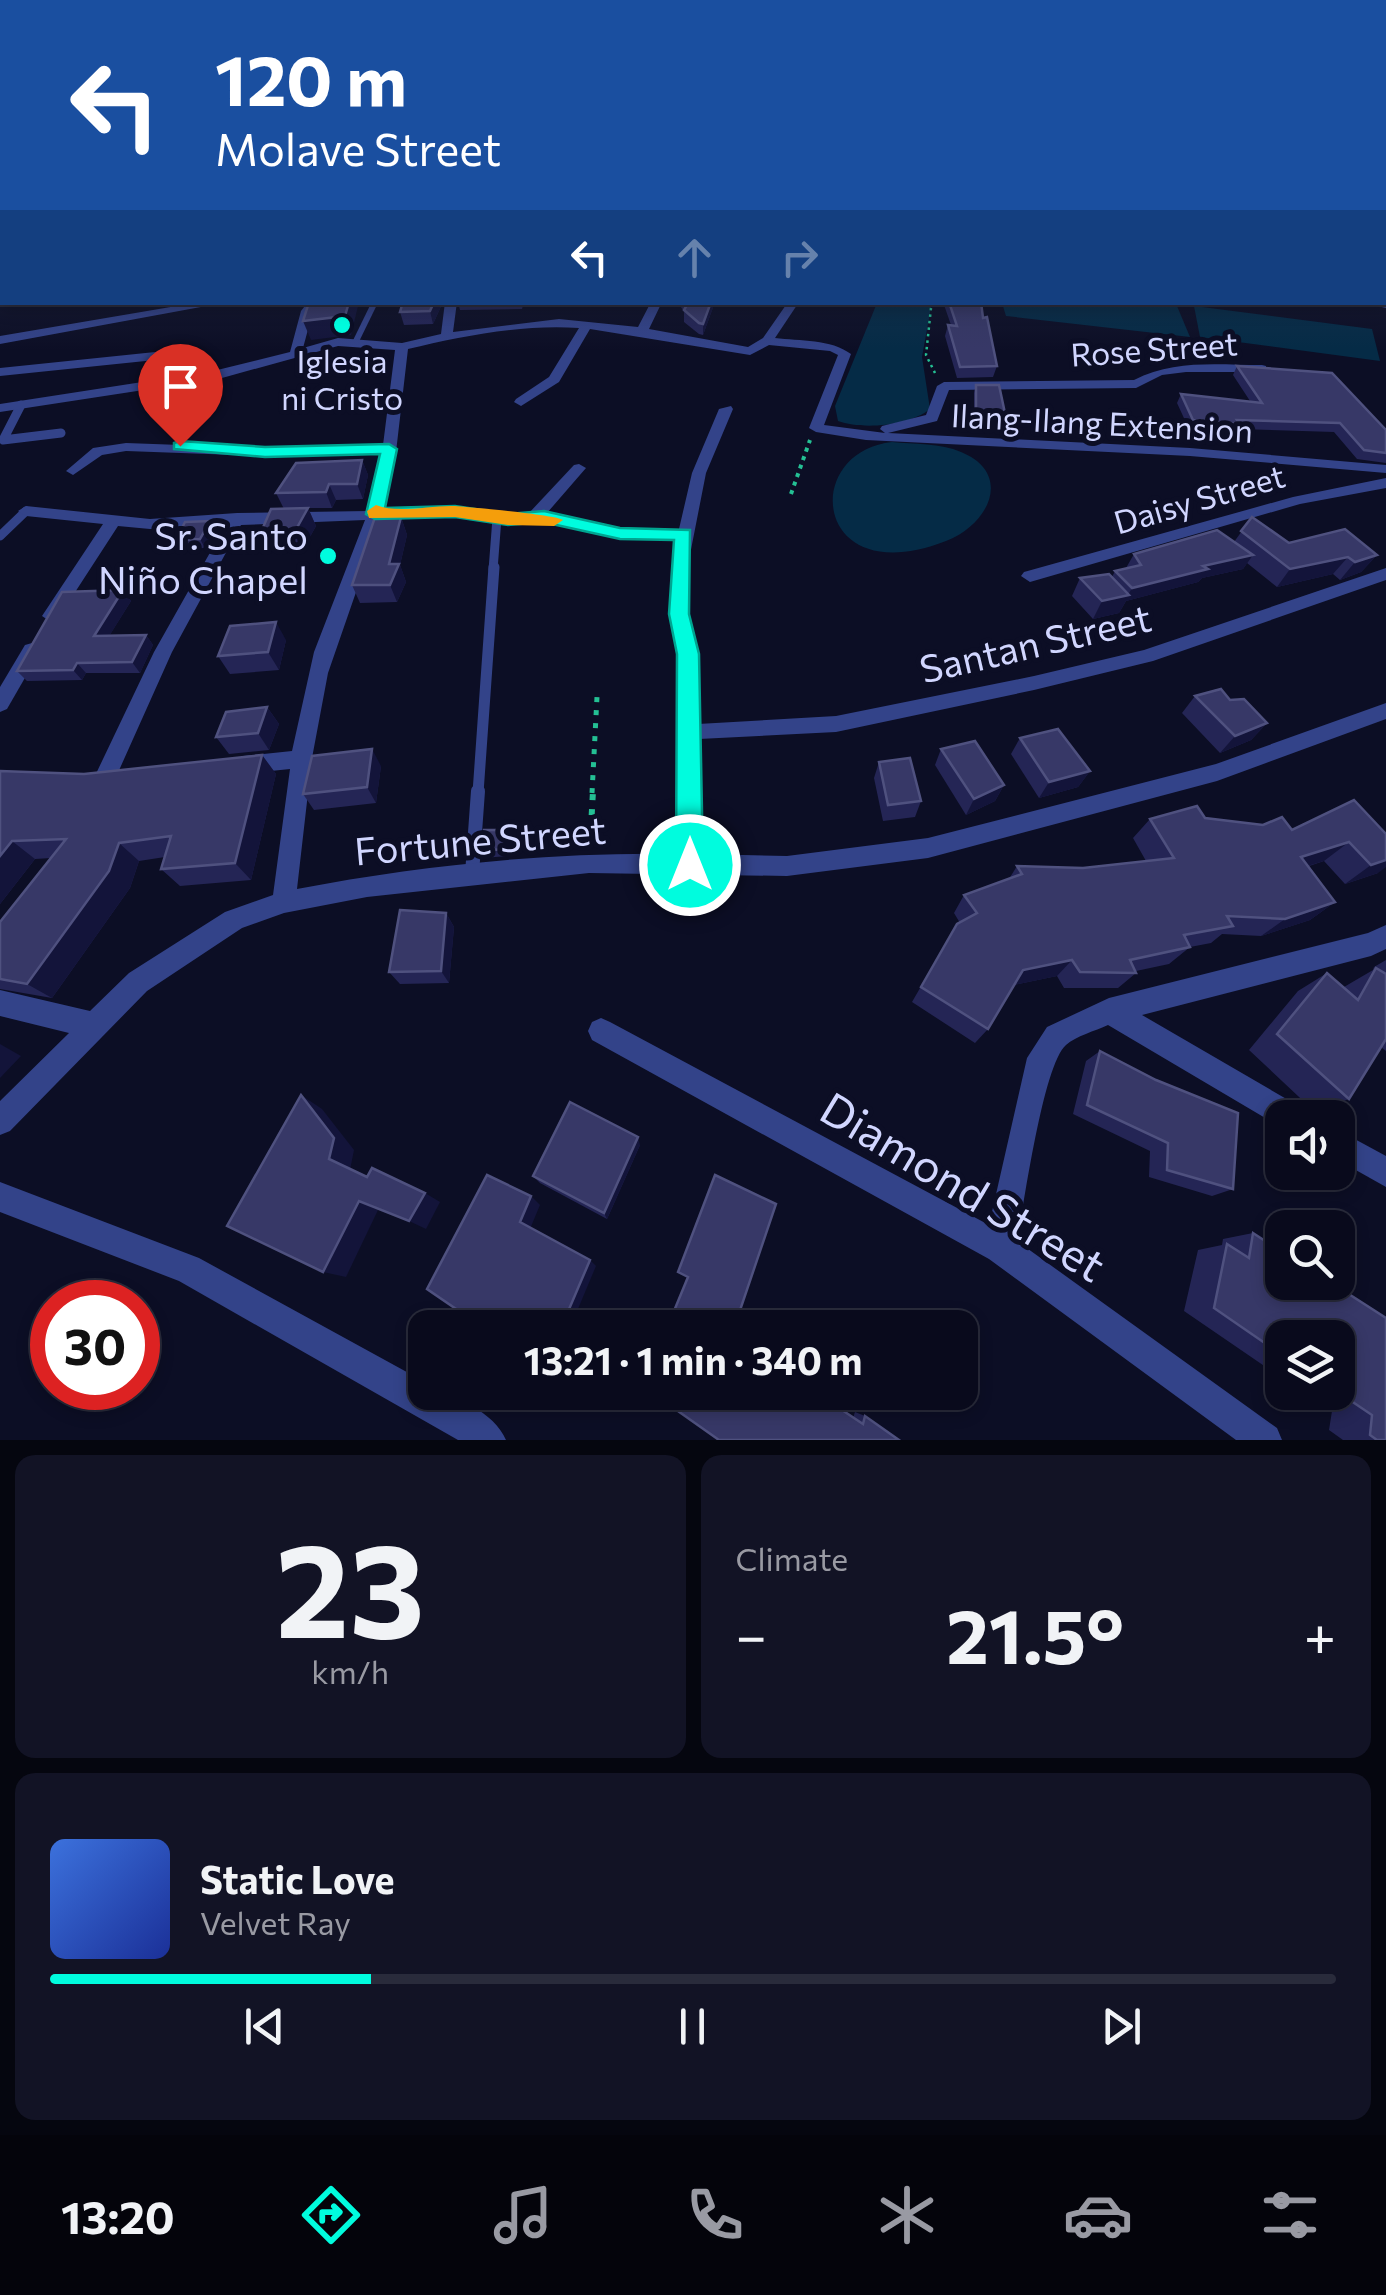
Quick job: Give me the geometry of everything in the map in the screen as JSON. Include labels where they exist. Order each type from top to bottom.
[{"type":"street","points":[[133,320],[136,305]]},
{"type":"street","points":[[0,340],[208,305]]},
{"type":"street","points":[[296,354],[312,305]]},
{"type":"street","points":[[447,336],[450,305]]},
{"type":"street","points":[[642,331],[655,305]]},
{"type":"street","points":[[0,408],[202,377],[356,340],[402,347],[447,336],[588,324],[750,351],[767,341],[792,305]]},
{"type":"street","points":[[521,402],[554,379],[588,324]]},
{"type":"street","points":[[767,341],[843,352],[816,428]]},
{"type":"street","points":[[284,902],[301,759],[331,621],[375,514],[389,449],[402,347]]},
{"type":"street","points":[[0,372],[165,355],[189,358],[202,377]]},
{"type":"street","name":"Rose Street","points":[[941,388],[1136,384],[1159,372],[1186,368],[1282,370]]},
{"type":"street","points":[[866,436],[932,418],[941,388]]},
{"type":"street","points":[[690,865],[688,654],[679,614],[684,534],[699,473],[726,410]]},
{"type":"street","name":"Ilang-Ilang Extension","points":[[816,428],[866,436],[1206,454],[1386,469]]},
{"type":"street","points":[[73,471],[98,451],[157,445],[265,452],[389,449]]},
{"type":"street","points":[[534,516],[580,468]]},
{"type":"street","name":"Daisy Street","points":[[1030,576],[1298,500],[1386,482]]},
{"type":"street","points":[[26,511],[112,523],[455,512],[497,518],[534,516],[620,534],[684,534]]},
{"type":"street","points":[[105,779],[163,652],[237,518]]},
{"type":"street","points":[[0,704],[62,595],[112,523]]},
{"type":"street","name":"Santan Street","points":[[690,732],[836,724],[1034,683],[1146,656],[1386,574]]},
{"type":"street","name":"Fortune Street","points":[[0,1120],[92,1025],[181,950],[234,920],[284,902],[367,886],[589,863],[787,866],[928,848],[1217,772],[1386,711]]},
{"type":"street","points":[[222,767],[301,759]]},
{"type":"street","points":[[1000,1248],[1041,1058],[1056,1036],[1109,1011],[1381,944]]},
{"type":"street","points":[[0,1003],[92,1025]]},
{"type":"street","points":[[1109,1011],[1265,1102]]},
{"type":"street","name":"Diamond Street","points":[[601,1031],[1000,1248],[1265,1440]]},
{"type":"street","points":[[1355,1154],[1386,1172]]},
{"type":"street","points":[[0,1198],[188,1269],[448,1413],[489,1440]]},
{"type":"lane","points":[[356,340],[374,305]]},
{"type":"lane","points":[[21,405],[3,440],[60,433]]},
{"type":"lane","points":[[0,536],[26,511]]},
{"type":"lane","points":[[472,874],[497,518]]},
{"type":"path","points":[[931,308],[926,355],[941,388]]},
{"type":"path","points":[[791,494],[816,428]]},
{"type":"path","points":[[589,863],[597,697]]},
{"type":"water","points":[[876,305],[931,307],[922,357],[930,409],[885,425],[860,425],[838,421],[835,406]]},
{"type":"water","points":[[1003,305],[1177,306],[1190,337],[1006,316]]},
{"type":"water","points":[[1194,306],[1372,329],[1380,361],[1200,337]]},
{"type":"water","points":[[892,442],[945,447],[977,461],[987,472],[991,485],[990,498],[974,523],[946,541],[902,552],[869,549],[846,535],[835,515],[834,491],[843,469],[862,451]]},
{"type":"building","points":[[308,305],[348,305],[345,316],[303,321]]},
{"type":"building","points":[[402,305],[433,305],[430,311],[400,312]]},
{"type":"building","points":[[687,305],[710,305],[703,324],[684,310]]},
{"type":"building","points":[[950,305],[981,305],[997,366],[960,367],[948,325],[957,326]]},
{"type":"building","points":[[1237,366],[1332,373],[1386,430],[1386,453],[1364,450],[1340,423],[1237,420],[1240,424],[1193,420],[1181,394],[1262,403]]},
{"type":"building","points":[[976,385],[999,385],[1006,418],[976,414]]},
{"type":"building","points":[[362,460],[357,484],[329,484],[326,492],[276,493],[296,463]]},
{"type":"building","points":[[308,508],[294,533],[261,532],[271,509]]},
{"type":"building","points":[[375,517],[401,517],[389,564],[399,564],[390,585],[352,585]]},
{"type":"building","points":[[1252,517],[1289,543],[1345,529],[1377,555],[1355,562],[1348,557],[1290,569],[1241,531]]},
{"type":"building","points":[[210,521],[200,539],[176,540],[185,522]]},
{"type":"building","points":[[1217,530],[1253,555],[1132,588],[1115,571],[1141,565],[1134,554]]},
{"type":"building","points":[[1109,574],[1129,595],[1102,601],[1080,578]]},
{"type":"building","points":[[123,590],[94,636],[146,635],[132,662],[77,663],[73,670],[17,671],[62,592]]},
{"type":"building","points":[[276,622],[268,652],[218,656],[230,626]]},
{"type":"building","points":[[1221,689],[1230,700],[1244,699],[1267,723],[1235,736],[1195,696]]},
{"type":"building","points":[[267,707],[258,733],[216,737],[226,712]]},
{"type":"building","points":[[1058,729],[1090,771],[1049,782],[1020,738]]},
{"type":"building","points":[[975,741],[1004,785],[974,799],[941,749]]},
{"type":"building","points":[[372,749],[367,787],[303,794],[312,756]]},
{"type":"building","points":[[262,755],[235,863],[161,869],[171,836],[119,843],[109,871],[27,984],[0,979],[0,922],[66,839],[12,841],[0,856],[0,771],[84,774]]},
{"type":"building","points":[[910,758],[921,801],[888,805],[879,762]]},
{"type":"building","points":[[1354,800],[1386,834],[1386,860],[1371,865],[1349,842],[1301,857],[1335,902],[1285,919],[1227,916],[1233,926],[1184,935],[1190,947],[1130,960],[1136,973],[1080,972],[1072,960],[1023,970],[988,1029],[921,987],[957,924],[977,913],[964,895],[1022,874],[1017,866],[1083,868],[1174,858],[1150,819],[1197,806],[1205,818],[1263,825],[1282,817],[1292,830]]},
{"type":"building","points":[[484,830],[502,830],[504,849],[481,851]]},
{"type":"building","points":[[400,910],[446,913],[441,971],[389,972]]},
{"type":"building","points":[[1376,968],[1386,974],[1386,1039],[1349,1099],[1277,1034],[1327,973],[1358,1000]]},
{"type":"building","points":[[1100,1051],[1156,1080],[1238,1113],[1233,1189],[1167,1170],[1168,1143],[1087,1105]]},
{"type":"building","points":[[301,1095],[334,1138],[329,1159],[367,1177],[372,1168],[425,1193],[409,1221],[359,1201],[323,1272],[227,1226]]},
{"type":"building","points":[[570,1102],[638,1137],[604,1213],[533,1176]]},
{"type":"building","points":[[487,1175],[531,1196],[520,1222],[590,1260],[569,1310],[458,1310],[427,1289]]},
{"type":"building","points":[[715,1175],[776,1204],[740,1310],[674,1310],[688,1277],[678,1272]]},
{"type":"building","points":[[1253,1233],[1265,1241],[1265,1300],[1355,1298],[1386,1318],[1386,1440],[1370,1435],[1372,1415],[1355,1404],[1355,1320],[1265,1320],[1265,1343],[1214,1308],[1227,1244],[1249,1258]]},
{"type":"building","points":[[676,1410],[842,1410],[863,1424],[865,1416],[899,1440],[719,1440]]},
{"type":"slow traffic","points":[[376,511],[375,514],[455,512],[508,520],[534,516],[554,520]]},
{"type":"place","name":"Iglesia ni Cristo","points":[[342,325]]},
{"type":"place","name":"Sr. Santo Niño Chapel","points":[[328,556]]},
{"type":"route","points":[[180,446],[265,452],[389,449],[375,514],[455,512],[508,520],[534,516],[620,534],[684,534],[679,614],[688,654],[690,865]]}]
